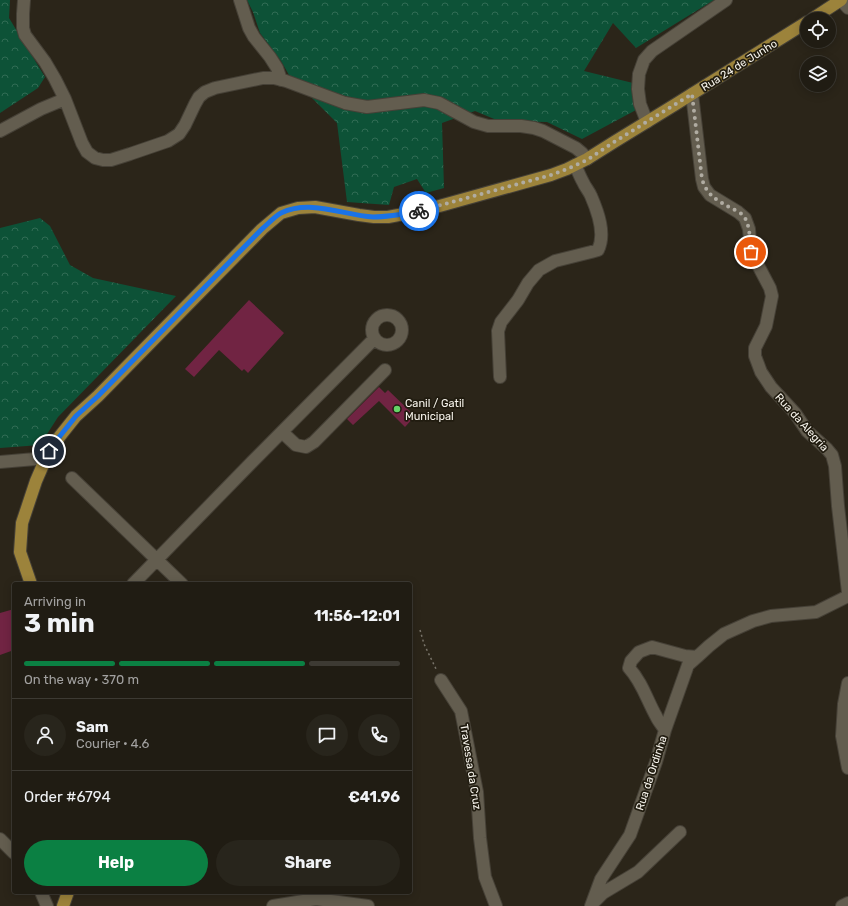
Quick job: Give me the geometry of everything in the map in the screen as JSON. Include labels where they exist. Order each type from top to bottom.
[{"type":"main road","points":[[821,12],[836,1]]},
{"type":"main road","name":"Rua 24 de Junho","points":[[30,582],[20,552],[22,523],[36,481],[49,451],[76,416],[98,396],[262,229],[281,213],[298,208],[315,207],[374,217],[394,216],[425,210],[562,171],[587,160],[800,26]]},
{"type":"main road","points":[[63,906],[67,894]]},
{"type":"street","points":[[24,0],[23,28],[25,35],[45,62],[55,79],[65,99],[82,143],[87,152],[95,158],[111,160],[168,141],[179,134],[199,97],[205,92],[215,88],[263,78],[274,78],[345,103],[367,108],[424,100],[439,103],[474,122],[488,126],[521,126],[543,131],[576,148],[587,160]]},
{"type":"street","points":[[240,0],[248,28],[270,57],[280,80]]},
{"type":"street","points":[[647,122],[640,104],[638,89],[639,74],[644,60],[652,50],[726,0]]},
{"type":"street","points":[[836,1],[848,8]]},
{"type":"street","name":"Rua da Alegria","points":[[692,94],[704,187],[710,195],[745,218],[749,228],[751,252],[770,288],[772,296],[766,326],[755,348],[755,356],[761,372],[770,387],[795,413],[807,431],[827,448],[832,456],[835,466],[848,592]]},
{"type":"street","points":[[0,131],[40,109],[65,99]]},
{"type":"street","points":[[500,376],[498,331],[501,322],[518,300],[528,283],[538,270],[555,261],[598,250],[601,244],[599,218],[590,195],[575,165]]},
{"type":"street","points":[[135,582],[159,563],[377,341]]},
{"type":"street","points":[[285,435],[296,445],[306,447],[314,442],[385,370]]},
{"type":"street","points":[[0,462],[46,458]]},
{"type":"street","points":[[72,478],[159,563],[176,582]]},
{"type":"street","points":[[145,582],[159,563]]},
{"type":"street","points":[[665,730],[688,665],[724,634],[753,621],[771,616],[816,612],[848,596]]},
{"type":"street","name":"Rua da Ordinha","points":[[592,905],[601,879],[630,835],[656,762],[665,730],[656,716],[642,686],[629,668],[631,661],[639,652],[652,647],[685,656],[697,657]]},
{"type":"street","name":"Travessa da Cruz","points":[[441,680],[461,711],[477,792],[480,838],[485,877],[496,906]]},
{"type":"street","points":[[848,683],[844,704],[842,736],[848,768]]},
{"type":"street","points":[[592,905],[603,893],[638,872],[680,832]]},
{"type":"street","points":[[0,839],[12,851]]},
{"type":"street","points":[[42,894],[47,906]]},
{"type":"street","points":[[274,906],[316,899],[368,906]]},
{"type":"street","points":[[842,906],[848,903]]},
{"type":"path","points":[[420,630],[424,644],[441,680]]},
{"type":"green space","points":[[0,0],[10,0],[9,18],[45,77],[38,88],[0,113]]},
{"type":"green space","points":[[247,0],[714,0],[636,48],[613,23],[584,71],[633,83],[636,110],[582,139],[547,122],[499,121],[475,111],[442,123],[444,188],[426,193],[417,179],[394,187],[389,205],[347,202],[337,123],[289,75],[281,61],[260,33]]},
{"type":"green space","points":[[40,218],[50,226],[70,265],[93,278],[176,296],[58,417],[40,445],[0,448],[0,228]]},
{"type":"building","points":[[249,300],[284,333],[248,373],[244,369],[242,371],[219,350],[194,377],[185,369]]},
{"type":"building","name":"Canil / Gatil Municipal","points":[[379,387],[385,393],[388,390],[415,416],[405,427],[379,401],[353,425],[347,419]]},
{"type":"building","points":[[12,610],[12,651],[0,655],[0,613]]},
{"type":"way so far","points":[[419,211],[551,175],[567,169],[587,160],[692,94],[704,187],[710,195],[745,218],[749,228],[751,252]]},
{"type":"place","name":"Canil / Gatil Municipal","points":[[397,409]]},
{"type":"route","points":[[49,451],[76,416],[98,396],[262,229],[281,213],[298,208],[315,207],[359,215],[388,217],[419,211]]}]
